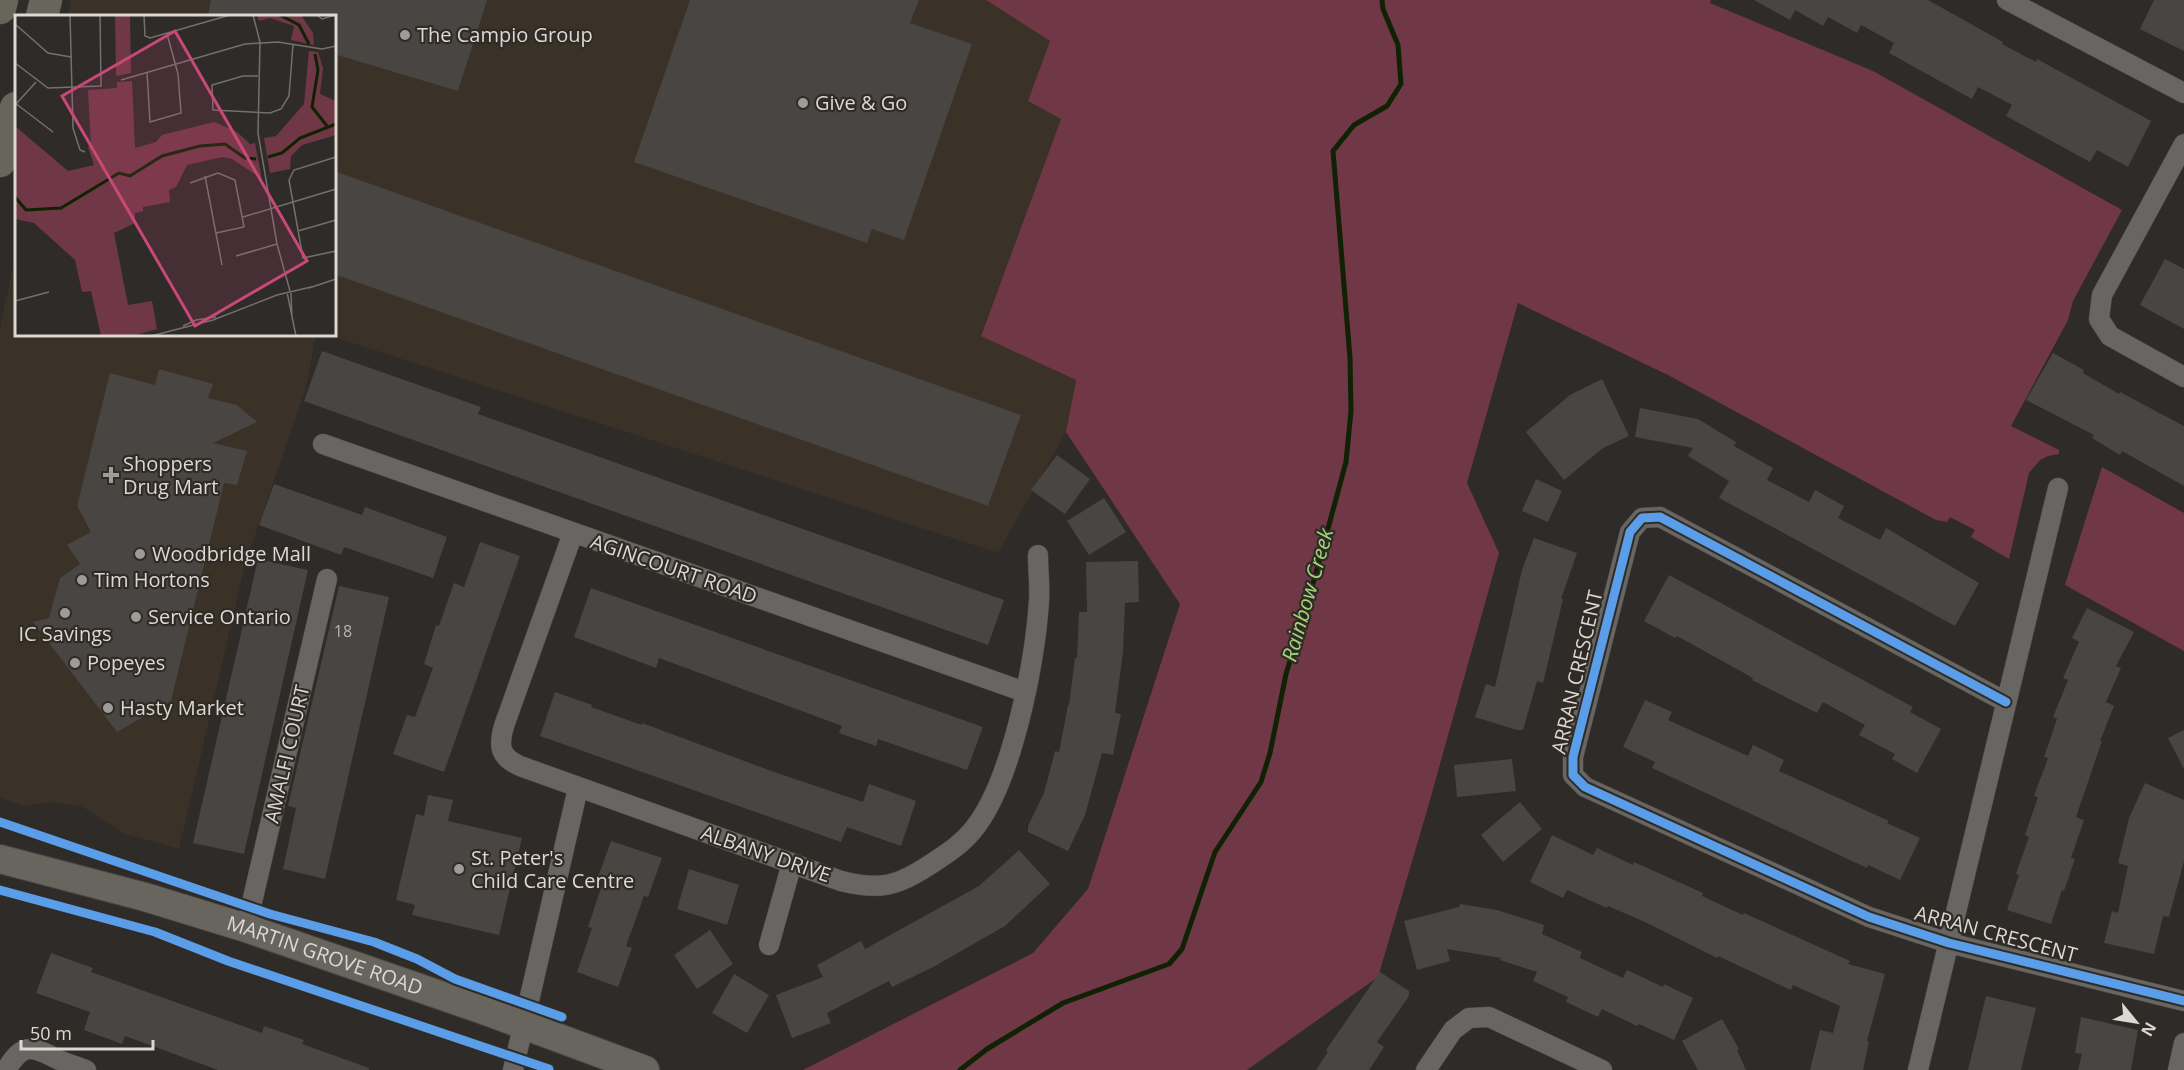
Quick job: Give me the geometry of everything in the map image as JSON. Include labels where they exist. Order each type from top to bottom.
[{"type":"main road","points":[[0,8],[2,0]]},
{"type":"main road","points":[[42,15],[46,0]]},
{"type":"main road","points":[[0,161],[15,112]]},
{"type":"street","points":[[2007,0],[2184,93]]},
{"type":"street","points":[[2184,144],[2103,295],[2099,319],[2110,336],[2184,377]]},
{"type":"street","name":"AGINCOURT ROAD","points":[[323,444],[1025,692]]},
{"type":"street","points":[[1918,1070],[2058,488]]},
{"type":"street","name":"ARRAN CRESCENT","points":[[2006,702],[1660,517],[1642,518],[1630,532],[1573,757],[1573,775],[1585,787],[1869,917],[1949,943],[2184,1001]]},
{"type":"street","name":"ALBANY DRIVE","points":[[573,533],[504,726],[501,744],[503,755],[511,762],[578,788],[841,880],[861,886],[876,887],[890,886],[907,878],[956,847],[973,830],[995,793],[1014,738],[1025,692],[1039,600],[1038,555]]},
{"type":"street","name":"AMALFI COURT","points":[[246,928],[327,579]]},
{"type":"street","points":[[513,1070],[578,788]]},
{"type":"street","name":"MARTIN GROVE ROAD","points":[[0,859],[145,897],[246,928],[645,1070]]},
{"type":"street","points":[[769,945],[792,863]]},
{"type":"street","points":[[1426,1070],[1453,1030],[1469,1018],[1489,1017],[1602,1070]]},
{"type":"street","points":[[2178,1070],[2184,1043]]},
{"type":"street","points":[[6,1070],[14,1056],[35,1048],[86,1070]]},
{"type":"shaded area","points":[[71,0],[986,0],[1050,41],[1029,101],[1061,119],[981,335],[1076,380],[1066,432],[998,553],[331,336],[336,336],[336,15],[68,15]]},
{"type":"shaded area","points":[[986,0],[1711,0],[1710,3],[1873,71],[2122,210],[2073,301],[2068,320],[2011,426],[2059,450],[2059,454],[2040,460],[2029,473],[2009,559],[1971,537],[1975,530],[1950,517],[1947,522],[1936,520],[1668,375],[1518,303],[1467,483],[1499,553],[1378,977],[1247,1070],[803,1070],[1033,953],[1088,889],[1180,604],[1066,432],[1076,380],[981,336],[1061,119],[1028,101],[1050,41]]},
{"type":"shaded area","name":"Woodbridge Mall","points":[[15,256],[15,336],[316,336],[306,388],[246,561],[179,849],[123,833],[83,807],[53,802],[24,806],[0,798],[0,328]]},
{"type":"shaded area","points":[[2102,467],[2184,513],[2184,651],[2065,585]]},
{"type":"building","name":"The Campio Group","points":[[211,0],[487,0],[458,91],[336,55],[336,15],[208,15]]},
{"type":"building","name":"Give & Go","points":[[690,0],[919,0],[910,23],[972,44],[904,240],[872,229],[867,243],[634,162]]},
{"type":"building","points":[[1754,0],[1928,0],[2003,42],[2002,44],[2036,62],[2037,59],[2151,121],[2128,167],[2097,150],[2090,162],[2006,116],[2012,105],[1978,87],[1972,99],[1889,53],[1894,43],[1861,25],[1857,33],[1828,17],[1823,26],[1795,10],[1790,20]]},
{"type":"building","points":[[2154,0],[2184,0],[2184,51],[2140,29]]},
{"type":"building","points":[[336,172],[1021,415],[988,506],[336,275]]},
{"type":"building","points":[[2165,259],[2184,269],[2184,329],[2140,305]]},
{"type":"building","points":[[322,351],[481,407],[478,414],[1004,600],[988,645],[304,401]]},
{"type":"building","points":[[2053,353],[2084,370],[2083,373],[2119,394],[2120,392],[2184,426],[2184,486],[2122,451],[2120,455],[2092,438],[2094,435],[2026,400]]},
{"type":"building","name":"Woodbridge Mall","points":[[159,369],[213,384],[208,398],[237,405],[257,422],[213,443],[247,451],[237,485],[224,483],[171,701],[117,732],[33,622],[49,618],[60,578],[80,564],[67,545],[91,532],[77,506],[110,373],[155,385]]},
{"type":"building","points":[[1602,379],[1629,436],[1603,448],[1564,480],[1526,432],[1570,395]]},
{"type":"building","points":[[1640,408],[1698,419],[1736,442],[1734,446],[1773,468],[1767,480],[1809,502],[1815,490],[1844,506],[1838,518],[1880,540],[1886,528],[1979,583],[1955,626],[1719,498],[1729,481],[1688,456],[1693,448],[1635,437]]},
{"type":"building","points":[[1057,455],[1090,479],[1065,514],[1031,490]]},
{"type":"building","points":[[1536,479],[1562,491],[1548,522],[1522,511]]},
{"type":"building","points":[[274,484],[362,515],[365,507],[447,537],[433,578],[344,547],[341,555],[259,525]]},
{"type":"building","points":[[1104,498],[1126,532],[1089,555],[1067,521]]},
{"type":"building","points":[[1534,538],[1577,553],[1561,599],[1563,599],[1543,683],[1537,681],[1523,730],[1517,730],[1475,717],[1486,684],[1495,687],[1522,570]]},
{"type":"building","points":[[480,542],[520,556],[444,772],[393,754],[407,715],[415,717],[433,668],[424,664],[436,625],[439,626],[454,583],[464,587]]},
{"type":"building","points":[[258,559],[308,570],[244,854],[193,843]]},
{"type":"building","points":[[1138,561],[1139,602],[1125,603],[1123,652],[1115,713],[1121,714],[1113,755],[1102,753],[1085,815],[1068,851],[1028,832],[1028,826],[1044,793],[1055,751],[1059,752],[1069,705],[1075,658],[1077,658],[1079,612],[1087,612],[1086,562]]},
{"type":"building","points":[[1669,575],[1913,707],[1910,712],[1941,729],[1917,773],[1892,759],[1895,754],[1859,735],[1865,725],[1823,702],[1817,713],[1752,680],[1753,678],[1677,636],[1675,638],[1644,621]]},
{"type":"building","points":[[339,586],[389,597],[325,879],[283,869],[296,808],[288,806]]},
{"type":"building","points":[[591,588],[983,727],[967,770],[878,739],[876,746],[839,733],[842,726],[659,658],[656,668],[574,637]]},
{"type":"building","points":[[2087,608],[2134,632],[2116,666],[2121,668],[2106,702],[2114,706],[2100,741],[2102,741],[2076,817],[2084,820],[2071,858],[2075,859],[2051,924],[2007,910],[2029,837],[2025,835],[2038,797],[2034,796],[2048,758],[2044,757],[2057,719],[2053,717],[2068,680],[2063,678],[2079,642],[2072,638]]},
{"type":"building","points":[[555,692],[592,705],[591,707],[863,802],[869,784],[916,801],[901,846],[847,827],[841,842],[540,736]]},
{"type":"building","points":[[1645,700],[1672,712],[1668,720],[1748,756],[1753,745],[1784,760],[1779,771],[1889,821],[1887,823],[1920,838],[1900,880],[1868,865],[1867,868],[1652,768],[1655,762],[1623,747]]},
{"type":"building","points":[[2184,730],[2184,769],[2168,738]]},
{"type":"building","points":[[1512,759],[1516,791],[1457,797],[1454,765]]},
{"type":"building","points":[[2145,783],[2184,800],[2184,861],[2169,917],[2163,916],[2154,954],[2104,943],[2112,911],[2118,913],[2128,866],[2118,863],[2129,818]]},
{"type":"building","name":"St. Peter's Child Care Centre","points":[[428,795],[453,800],[448,821],[522,838],[499,935],[412,915],[415,905],[396,900],[416,814],[424,816]]},
{"type":"building","points":[[1520,802],[1542,829],[1503,862],[1481,835]]},
{"type":"building","points":[[1552,835],[1593,855],[1597,848],[1633,865],[1634,862],[1703,893],[1702,896],[1743,915],[1744,913],[1850,961],[1848,964],[1885,974],[1867,1041],[1869,1042],[1863,1070],[1810,1070],[1820,1030],[1833,1033],[1840,1006],[1793,985],[1791,990],[1608,906],[1607,908],[1567,890],[1563,898],[1530,882]]},
{"type":"building","points":[[611,841],[662,858],[648,897],[644,896],[626,946],[632,948],[618,987],[577,972],[592,928],[588,927],[603,882],[597,880]]},
{"type":"building","points":[[1019,850],[1050,884],[1005,926],[935,966],[892,987],[889,981],[827,1013],[831,1023],[792,1038],[776,995],[823,977],[817,965],[861,941],[865,949],[979,886]]},
{"type":"building","points":[[689,869],[739,885],[727,925],[677,909]]},
{"type":"building","points":[[1460,904],[1497,910],[1544,925],[1542,934],[1582,952],[1580,958],[1623,978],[1627,970],[1693,998],[1674,1040],[1602,1009],[1598,1017],[1566,1002],[1568,997],[1533,981],[1537,972],[1500,960],[1501,958],[1447,949],[1450,961],[1417,970],[1404,921],[1459,907]]},
{"type":"building","points":[[710,930],[733,964],[697,989],[674,955]]},
{"type":"building","points":[[51,953],[93,968],[91,972],[262,1033],[264,1026],[304,1040],[302,1044],[369,1068],[369,1070],[218,1070],[125,1036],[122,1044],[84,1030],[90,1012],[36,993]]},
{"type":"building","points":[[1380,972],[1409,991],[1409,996],[1377,1042],[1384,1047],[1369,1070],[1316,1070],[1328,1052],[1326,1050]]},
{"type":"building","points":[[734,974],[769,995],[747,1033],[712,1013]]},
{"type":"building","points":[[1986,996],[2036,1008],[2021,1070],[1968,1070]]},
{"type":"building","points":[[2081,1017],[2138,1030],[2131,1070],[2078,1070],[2082,1054],[2075,1053]]},
{"type":"building","points":[[1722,1019],[1739,1049],[1737,1050],[1746,1070],[1698,1070],[1682,1041]]},
{"type":"waterway","name":"Rainbow Creek","points":[[960,1070],[987,1049],[1063,1003],[1169,964],[1182,949],[1215,852],[1261,782],[1270,753],[1286,674],[1346,462],[1351,411],[1350,358],[1333,151],[1354,125],[1387,106],[1401,84],[1398,45],[1383,9],[1382,0]]},
{"type":"cycle path","points":[[2006,702],[1660,517],[1642,518],[1630,532],[1573,757],[1573,775],[1585,787],[1869,917],[1949,943],[2184,1001]]},
{"type":"cycle path","points":[[0,822],[270,914],[374,942],[417,959],[455,979],[562,1017]]},
{"type":"cycle path","points":[[0,890],[155,932],[228,961],[549,1069]]},
{"type":"place","name":"The Campio Group","points":[[405,35]]},
{"type":"place","name":"Give & Go","points":[[803,103]]},
{"type":"place","name":"Shoppers Drug Mart","points":[[111,475]]},
{"type":"place","name":"Woodbridge Mall","points":[[140,554]]},
{"type":"place","name":"Tim Hortons","points":[[82,580]]},
{"type":"place","name":"IC Savings","points":[[65,613]]},
{"type":"place","name":"Service Ontario","points":[[136,617]]},
{"type":"place","name":"Popeyes","points":[[75,663]]},
{"type":"place","name":"Hasty Market","points":[[108,708]]},
{"type":"place","name":"St. Peter's Child Care Centre","points":[[459,869]]}]
